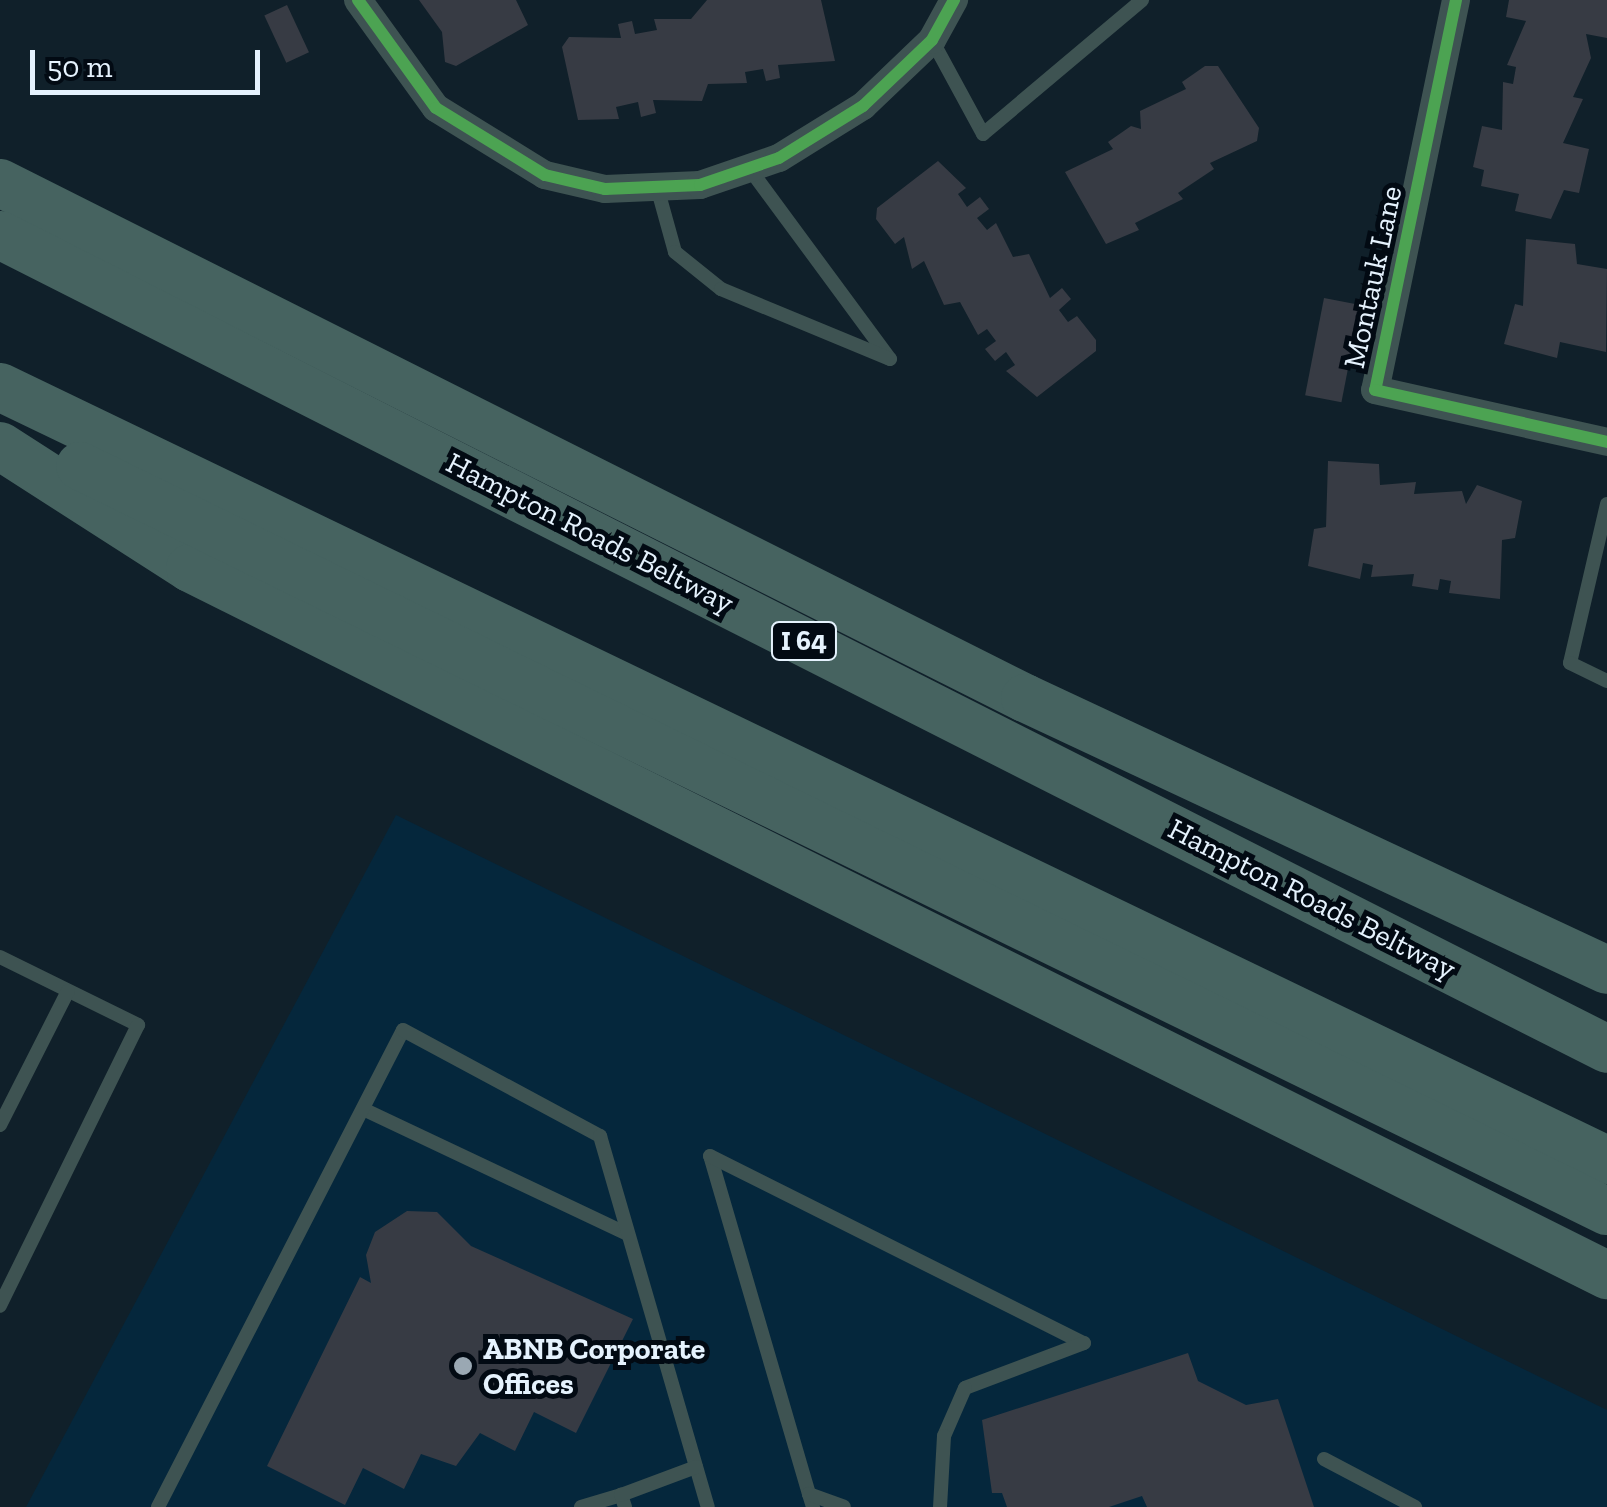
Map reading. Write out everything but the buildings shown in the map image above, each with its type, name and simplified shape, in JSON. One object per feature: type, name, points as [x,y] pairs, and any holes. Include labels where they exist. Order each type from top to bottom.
[{"type":"highway","points":[[0,183],[1025,698],[1607,970]]},
{"type":"highway","name":"Hampton Roads Beltway","points":[[0,235],[1607,1049]]},
{"type":"highway","points":[[0,387],[1607,1160]]},
{"type":"highway","points":[[0,428],[1607,1211]]},
{"type":"highway","points":[[0,446],[190,568],[1607,1275]]},
{"type":"street","points":[[358,0],[436,108],[491,146],[545,175],[606,190],[656,187],[749,168],[863,106],[932,40],[954,0]]},
{"type":"street","name":"Montauk Lane","points":[[1456,0],[1376,390],[1607,442]]},
{"type":"lane","points":[[932,40],[983,134],[1142,0]]},
{"type":"lane","points":[[656,187],[676,252],[721,289],[890,359],[749,168]]},
{"type":"lane","points":[[1607,504],[1570,664],[1607,681]]},
{"type":"lane","points":[[0,958],[138,1025],[0,1306]]},
{"type":"lane","points":[[0,1125],[68,991]]},
{"type":"lane","points":[[158,1507],[404,1030],[600,1136],[708,1507]]},
{"type":"lane","points":[[363,1109],[628,1234]]},
{"type":"lane","points":[[844,1507],[811,1501],[710,1156],[1084,1342],[965,1388],[944,1436],[940,1507]]},
{"type":"lane","points":[[1324,1459],[1415,1507]]},
{"type":"lane","points":[[582,1507],[623,1501],[696,1467]]},
{"type":"shaded area","points":[[396,815],[1607,1410],[1607,1507],[26,1507]]},
{"type":"cycle path","points":[[358,0],[436,108],[545,175],[605,189],[700,185],[779,158],[863,106],[932,40],[954,0]]},
{"type":"cycle path","points":[[1456,0],[1375,390],[1607,442]]},
{"type":"place","name":"ABNB Corporate Offices","points":[[463,1366]]}]
